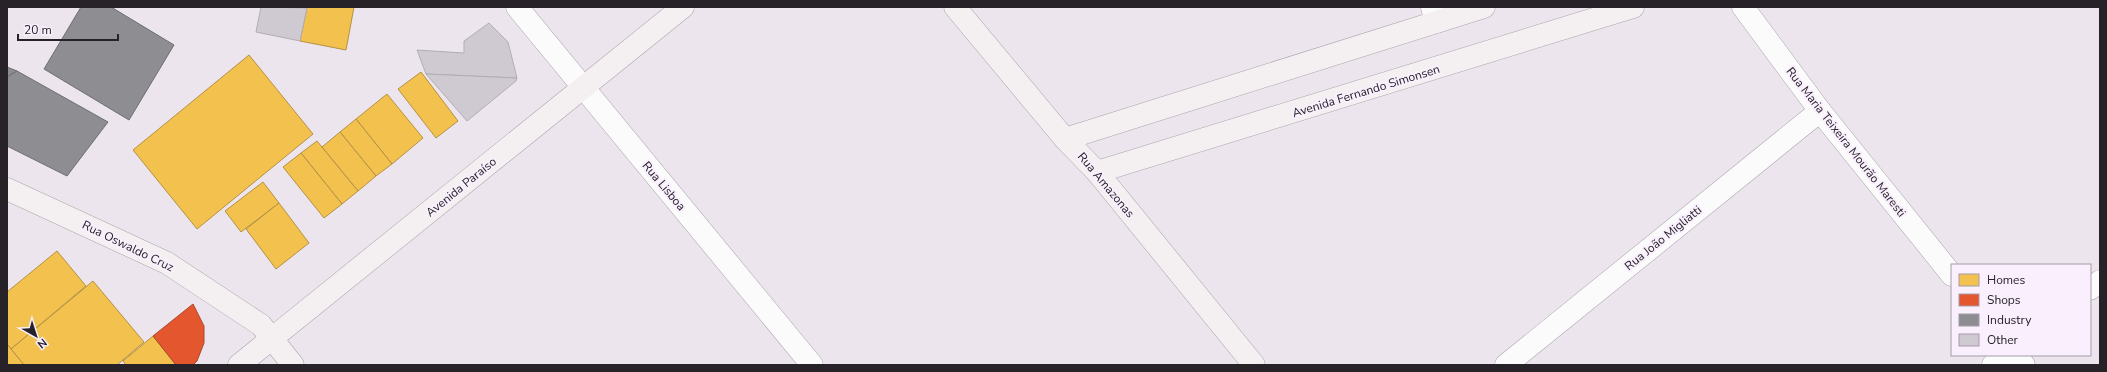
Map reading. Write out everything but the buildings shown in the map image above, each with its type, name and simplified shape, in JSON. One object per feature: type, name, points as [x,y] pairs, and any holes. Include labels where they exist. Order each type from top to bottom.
[{"type":"main road","name":"Avenida Paraíso","points":[[239,365],[584,89],[683,7]]},
{"type":"main road","name":"Rua Amazonas","points":[[956,7],[1065,139],[1097,172],[1254,365]]},
{"type":"main road","points":[[1065,139],[1434,15],[1484,7]]},
{"type":"main road","name":"Avenida Fernando Simonsen","points":[[1097,172],[1634,7]]},
{"type":"main road","name":"Rua Oswaldo Cruz","points":[[7,189],[167,263],[248,315],[272,338],[293,365]]},
{"type":"street","name":"Rua Lisboa","points":[[516,7],[812,365]]},
{"type":"street","name":"Rua Maria Teixeira Mourão Maresti","points":[[1743,7],[1820,111],[1951,274]]},
{"type":"street","name":"Rua João Migliatti","points":[[1506,365],[1820,111]]},
{"type":"street","points":[[2091,288],[2100,281]]},
{"type":"street","points":[[1993,365],[2005,356]]},
{"type":"street","points":[[2017,356],[2024,365]]}]
